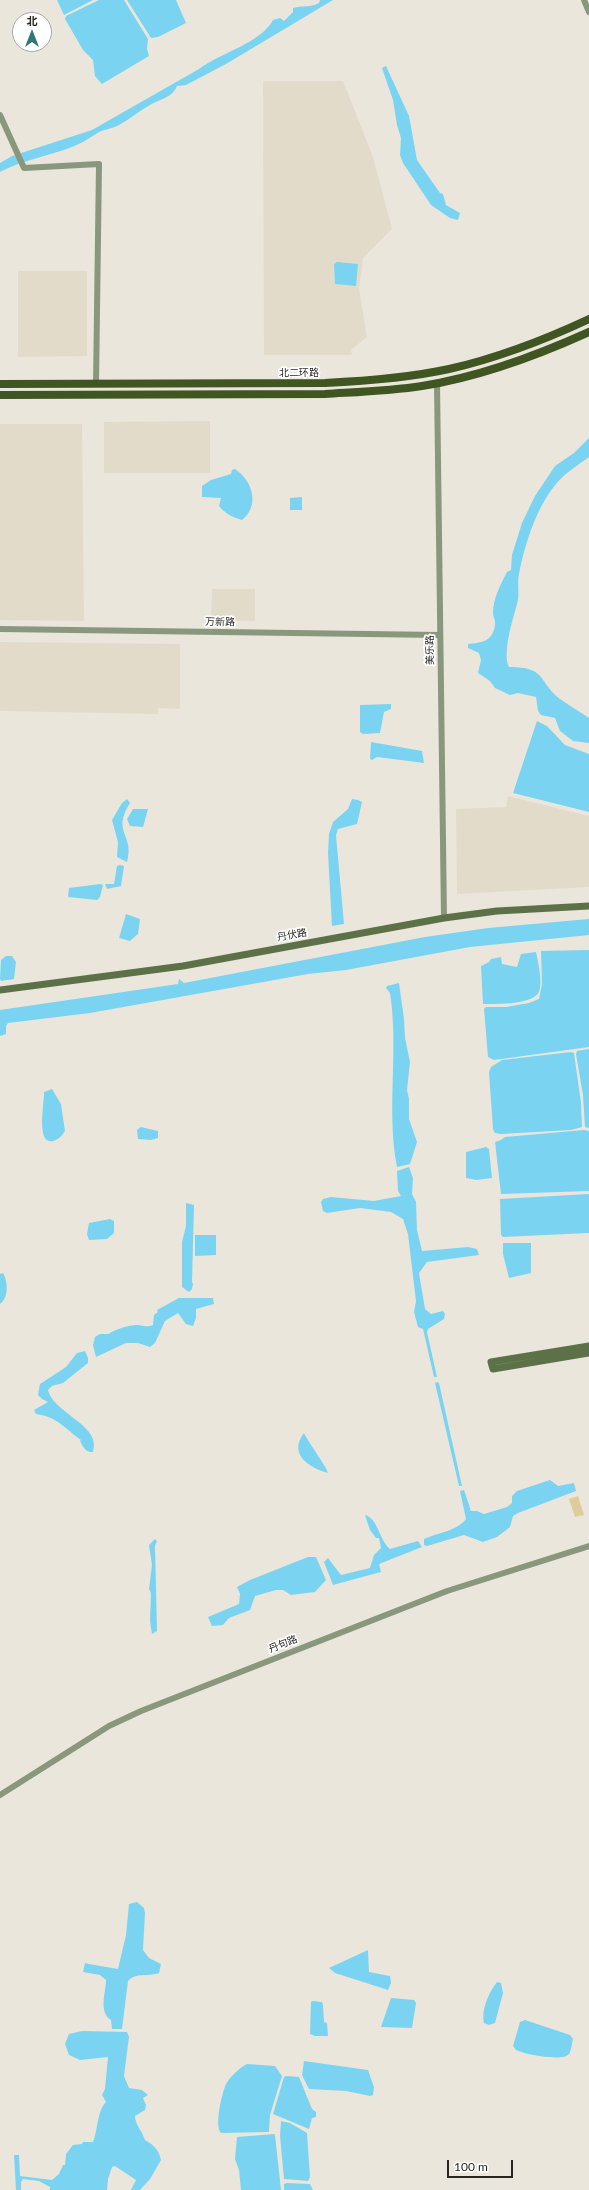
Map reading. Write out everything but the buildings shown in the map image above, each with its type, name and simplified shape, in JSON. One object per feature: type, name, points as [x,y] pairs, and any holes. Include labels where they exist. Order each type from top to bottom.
[{"type":"main road","name":"北二环路","points":[[0,384],[258,383],[368,380],[435,371],[536,342],[589,320]]},
{"type":"main road","points":[[0,395],[369,392],[437,383],[520,360],[589,332]]},
{"type":"main road","points":[[435,371],[437,383]]},
{"type":"main road","points":[[258,383],[258,394]]},
{"type":"main road","points":[[96,384],[96,394]]},
{"type":"main road","name":"丹伏路","points":[[0,990],[183,966],[444,918],[497,912],[589,906]]},
{"type":"main road","points":[[589,1346],[491,1362],[493,1369],[589,1353]]},
{"type":"street","points":[[584,0],[589,12]]},
{"type":"street","points":[[0,115],[24,168],[99,164],[96,384]]},
{"type":"street","name":"美乐路","points":[[437,383],[444,918]]},
{"type":"street","name":"万新路","points":[[0,629],[440,635]]},
{"type":"street","name":"丹句路","points":[[0,1795],[109,1726],[141,1710],[447,1591],[589,1546]]},
{"type":"shaded area","points":[[263,81],[343,81],[373,157],[392,229],[363,258],[359,288],[367,337],[351,350],[352,355],[264,355]]},
{"type":"shaded area","points":[[18,271],[87,271],[87,356],[18,357]]},
{"type":"shaded area","points":[[210,421],[210,473],[104,473],[104,422]]},
{"type":"shaded area","points":[[0,424],[82,424],[84,621],[0,620]]},
{"type":"shaded area","points":[[212,589],[255,589],[255,621],[211,620]]},
{"type":"shaded area","points":[[0,642],[180,644],[180,709],[158,708],[158,714],[0,711]]},
{"type":"shaded area","points":[[508,796],[589,816],[589,887],[457,894],[456,809],[506,807]]},
{"type":"shaded area","points":[[578,1496],[584,1515],[575,1517],[569,1499]]},
{"type":"water","points":[[57,0],[93,0],[64,15]]},
{"type":"water","points":[[99,0],[124,0],[148,39],[147,49],[149,56],[102,84],[95,76],[93,60],[83,50],[65,19],[66,16]]},
{"type":"water","points":[[127,0],[176,0],[186,23],[158,37],[151,38]]},
{"type":"water","points":[[320,0],[333,0],[226,64],[186,85],[177,86],[169,96],[146,107],[119,125],[99,132],[72,147],[18,164],[0,172],[0,163],[12,156],[92,130],[208,63],[250,41],[267,28],[273,20],[280,18],[284,21],[293,12],[293,8],[316,5]]},
{"type":"water","points":[[386,66],[409,116],[417,160],[440,193],[443,194],[446,205],[460,213],[458,220],[450,218],[431,205],[403,163],[400,155],[401,138],[397,125],[393,100],[382,68]]},
{"type":"water","points":[[337,262],[358,264],[356,286],[335,284],[334,264]]},
{"type":"water","points":[[589,438],[589,457],[567,473],[556,484],[543,504],[532,527],[524,551],[519,574],[518,600],[507,645],[507,661],[509,667],[522,668],[537,673],[555,694],[589,718],[589,743],[573,741],[560,731],[555,718],[541,715],[538,711],[536,697],[518,693],[510,695],[495,688],[490,681],[478,673],[481,660],[479,653],[468,648],[468,644],[482,642],[492,635],[495,624],[493,607],[496,597],[507,572],[511,570],[512,555],[522,523],[535,496],[555,466],[574,453]]},
{"type":"water","points":[[235,469],[246,480],[252,494],[251,508],[242,520],[229,515],[221,509],[219,506],[221,498],[202,497],[202,486],[211,480],[231,474],[232,470]]},
{"type":"water","points":[[302,497],[302,510],[290,510],[290,498]]},
{"type":"water","points":[[391,704],[391,709],[384,712],[380,733],[363,734],[360,732],[360,705]]},
{"type":"water","points":[[537,721],[547,726],[565,745],[589,754],[589,812],[513,793]]},
{"type":"water","points":[[371,742],[422,751],[424,763],[377,757],[372,760],[370,759]]},
{"type":"water","points":[[127,799],[130,803],[125,813],[123,827],[129,853],[127,862],[117,857],[118,842],[112,820],[122,803]]},
{"type":"water","points":[[352,799],[362,802],[357,824],[338,829],[336,835],[344,924],[332,926],[328,853],[329,834],[333,822],[348,809]]},
{"type":"water","points":[[133,809],[148,809],[143,827],[130,826],[127,819]]},
{"type":"water","points":[[117,866],[124,866],[121,886],[107,889],[105,884],[114,884]]},
{"type":"water","points":[[100,884],[103,885],[100,897],[97,900],[68,897],[69,888]]},
{"type":"water","points":[[126,914],[140,919],[138,934],[130,941],[119,938]]},
{"type":"water","points":[[589,919],[589,935],[470,947],[346,970],[308,974],[90,1013],[8,1023],[6,1026],[6,1034],[0,1036],[0,1010],[178,984],[179,979],[184,983],[425,937],[488,928]]},
{"type":"water","points":[[589,950],[589,1047],[494,1060],[488,1057],[484,1009],[486,1007],[506,1007],[529,1003],[539,999],[542,984],[541,951]]},
{"type":"water","points":[[536,952],[540,972],[540,988],[539,992],[535,996],[522,1002],[483,1004],[481,966],[489,962],[491,959],[501,957],[502,964],[517,967],[521,954]]},
{"type":"water","points":[[6,956],[12,956],[16,962],[14,979],[1,981],[1,960]]},
{"type":"water","points":[[399,983],[405,1038],[410,1062],[407,1090],[409,1099],[409,1119],[417,1142],[410,1164],[397,1167],[394,1145],[392,1102],[392,1015],[390,993],[386,988],[387,986]]},
{"type":"water","points":[[589,1049],[589,1128],[585,1127],[583,1095],[576,1054],[577,1051]]},
{"type":"water","points":[[571,1052],[574,1053],[581,1103],[582,1127],[571,1130],[501,1134],[495,1133],[493,1129],[489,1072],[491,1067],[502,1060]]},
{"type":"water","points":[[52,1089],[61,1104],[65,1131],[56,1140],[49,1141],[45,1138],[43,1131],[42,1113],[44,1092]]},
{"type":"water","points":[[141,1127],[158,1131],[158,1138],[151,1140],[138,1139],[137,1130]]},
{"type":"water","points":[[584,1130],[589,1131],[589,1191],[501,1194],[495,1142],[505,1137]]},
{"type":"water","points":[[486,1147],[489,1149],[492,1178],[476,1180],[466,1178],[466,1152]]},
{"type":"water","points":[[409,1167],[413,1178],[412,1194],[416,1202],[417,1230],[422,1251],[468,1247],[477,1249],[479,1255],[427,1262],[419,1273],[425,1309],[431,1314],[443,1311],[445,1314],[444,1319],[428,1329],[427,1332],[437,1377],[434,1377],[423,1329],[418,1327],[414,1312],[416,1301],[408,1234],[403,1219],[391,1212],[360,1208],[327,1213],[323,1211],[321,1202],[323,1199],[331,1197],[374,1201],[401,1196],[398,1191],[397,1171]]},
{"type":"water","points":[[589,1194],[589,1233],[503,1237],[501,1235],[500,1199]]},
{"type":"water","points":[[186,1203],[194,1205],[193,1284],[192,1289],[189,1292],[182,1287],[182,1242],[186,1226]]},
{"type":"water","points":[[110,1219],[114,1221],[114,1233],[107,1239],[89,1240],[87,1234],[89,1223]]},
{"type":"water","points":[[195,1235],[216,1235],[216,1255],[195,1256]]},
{"type":"water","points":[[503,1243],[531,1243],[531,1273],[509,1278],[503,1254]]},
{"type":"water","points":[[3,1273],[6,1280],[7,1289],[5,1298],[0,1304],[0,1274]]},
{"type":"water","points":[[179,1298],[213,1298],[214,1304],[196,1309],[196,1318],[193,1326],[186,1324],[178,1313],[165,1321],[155,1343],[150,1347],[138,1343],[126,1343],[96,1357],[93,1345],[95,1337],[100,1334],[109,1334],[117,1329],[130,1326],[153,1325],[154,1315],[158,1312],[157,1310]]},
{"type":"water","points":[[85,1351],[88,1358],[88,1363],[63,1383],[52,1386],[48,1390],[52,1398],[59,1406],[91,1434],[94,1443],[93,1452],[86,1450],[80,1441],[81,1440],[55,1420],[44,1415],[36,1414],[34,1410],[48,1402],[38,1395],[40,1384],[66,1367],[77,1353]]},
{"type":"water","points":[[438,1382],[462,1486],[459,1486],[435,1383]]},
{"type":"water","points":[[304,1433],[328,1473],[314,1467],[302,1459],[298,1447]]},
{"type":"water","points":[[550,1480],[558,1486],[574,1483],[576,1491],[518,1513],[513,1516],[510,1527],[497,1537],[483,1542],[464,1535],[427,1546],[424,1545],[424,1539],[452,1529],[466,1519],[460,1491],[464,1490],[471,1511],[477,1511],[484,1514],[507,1507],[512,1503],[512,1496],[517,1491]]},
{"type":"water","points":[[365,1515],[373,1520],[383,1540],[390,1549],[418,1541],[422,1547],[379,1564],[381,1572],[333,1585],[324,1562],[328,1558],[341,1575],[370,1568],[374,1555],[381,1548],[379,1538],[376,1538],[370,1530]]},
{"type":"water","points":[[155,1539],[157,1541],[155,1546],[157,1631],[152,1634],[150,1621],[151,1593],[149,1589],[152,1565],[149,1545]]},
{"type":"water","points":[[308,1557],[316,1557],[326,1580],[315,1592],[291,1595],[283,1590],[276,1590],[255,1596],[250,1610],[229,1618],[223,1625],[212,1626],[208,1617],[239,1604],[240,1594],[237,1587],[250,1580]]},
{"type":"water","points":[[137,1902],[144,1908],[145,1913],[143,1950],[149,1958],[161,1964],[159,1973],[138,1976],[131,1978],[128,1981],[122,2029],[112,2029],[111,2020],[107,2016],[104,2007],[106,1980],[100,1975],[83,1972],[85,1963],[118,1969],[126,1935],[129,1904]]},
{"type":"water","points":[[368,1950],[369,1972],[390,1976],[391,1983],[388,1990],[335,1973],[329,1968]]},
{"type":"water","points":[[497,1982],[501,1983],[503,1993],[495,2023],[489,2025],[484,2023],[483,2018],[485,2007],[491,1991]]},
{"type":"water","points":[[391,1998],[414,2000],[416,2003],[412,2028],[381,2027]]},
{"type":"water","points":[[311,2002],[322,2002],[324,2022],[327,2023],[328,2036],[315,2036],[310,2034]]},
{"type":"water","points":[[525,2020],[570,2035],[573,2039],[569,2054],[559,2057],[551,2057],[534,2055],[516,2050],[513,2046],[520,2022]]},
{"type":"water","points":[[82,2031],[127,2032],[129,2037],[124,2076],[129,2088],[142,2090],[148,2095],[143,2098],[146,2105],[145,2110],[135,2116],[135,2119],[145,2140],[156,2148],[161,2160],[150,2179],[140,2190],[131,2190],[136,2180],[115,2166],[112,2167],[108,2179],[107,2190],[50,2190],[50,2187],[39,2181],[23,2179],[21,2182],[21,2190],[16,2190],[14,2155],[19,2155],[20,2176],[52,2180],[59,2174],[63,2165],[65,2165],[66,2154],[73,2145],[82,2144],[83,2142],[93,2142],[99,2115],[106,2102],[102,2095],[105,2089],[108,2057],[80,2060],[69,2055],[65,2044],[69,2034]]},
{"type":"water","points":[[304,2061],[368,2070],[374,2087],[373,2095],[370,2096],[346,2091],[309,2089],[302,2075]]},
{"type":"water","points":[[247,2064],[275,2066],[282,2076],[270,2115],[269,2132],[221,2133],[218,2124],[218,2117],[226,2084],[235,2073]]},
{"type":"water","points":[[284,2077],[299,2077],[312,2109],[316,2112],[316,2117],[312,2118],[309,2129],[273,2114]]},
{"type":"water","points":[[281,2121],[290,2123],[307,2133],[310,2177],[308,2181],[284,2179],[280,2136]]},
{"type":"water","points":[[274,2134],[281,2190],[241,2190],[239,2170],[235,2159],[237,2137]]},
{"type":"water","points":[[284,2184],[310,2184],[313,2190],[284,2190]]}]
